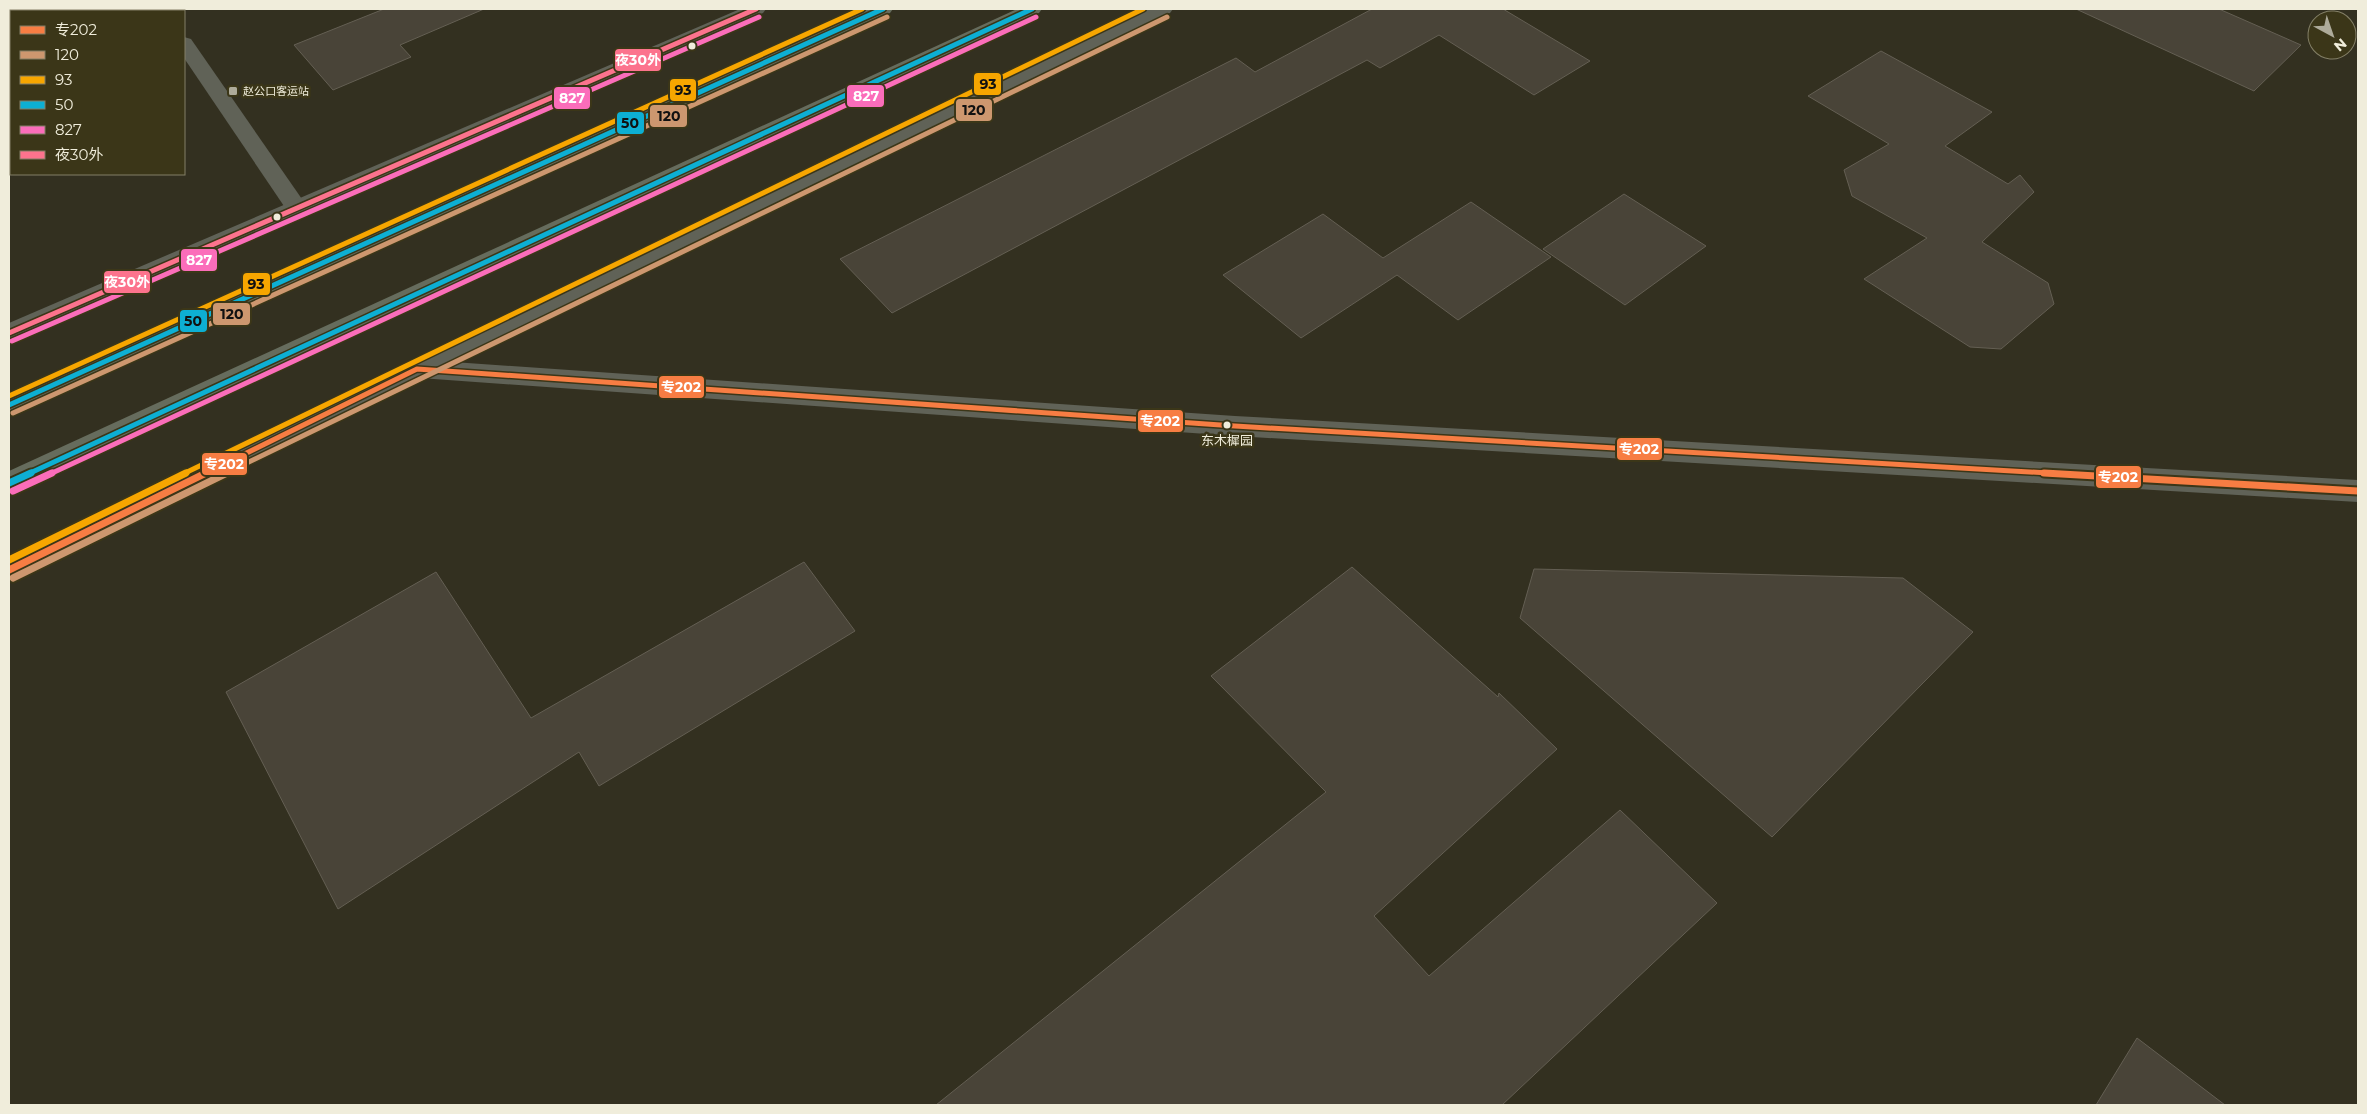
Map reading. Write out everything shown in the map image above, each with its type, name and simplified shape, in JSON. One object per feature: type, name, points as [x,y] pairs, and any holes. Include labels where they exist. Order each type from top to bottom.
[{"type":"highway","points":[[9,405],[883,9]]},
{"type":"highway","points":[[9,482],[1032,9]]},
{"type":"street","points":[[9,334],[296,207],[756,9]]},
{"type":"street","points":[[9,570],[417,369],[1163,9]]},
{"type":"street","points":[[185,44],[296,207]]},
{"type":"street","points":[[417,369],[1235,426],[2358,491]]},
{"type":"building","points":[[384,9],[484,9],[400,45],[411,57],[333,90],[294,45]]},
{"type":"building","points":[[1372,9],[1503,9],[1590,61],[1534,95],[1439,35],[1380,68],[1367,60],[892,313],[840,259],[1236,58],[1255,72]]},
{"type":"building","points":[[2076,9],[2219,9],[2301,45],[2254,91]]},
{"type":"building","points":[[1881,51],[1992,112],[1945,146],[2008,184],[2020,175],[2034,192],[1982,242],[2048,283],[2054,304],[2001,349],[1970,347],[1864,279],[1927,238],[1852,196],[1844,170],[1889,144],[1808,96]]},
{"type":"building","points":[[1624,194],[1706,246],[1625,305],[1543,249]]},
{"type":"building","points":[[1471,202],[1551,257],[1458,320],[1397,275],[1301,338],[1223,275],[1323,214],[1383,258]]},
{"type":"building","points":[[804,562],[855,631],[599,786],[579,752],[338,909],[226,692],[436,572],[531,718]]},
{"type":"building","points":[[1352,567],[1498,697],[1499,693],[1557,749],[1374,916],[1429,976],[1620,810],[1717,903],[1502,1105],[936,1105],[1326,792],[1211,676]]},
{"type":"building","points":[[1534,569],[1903,578],[1973,632],[1772,837],[1520,618]]},
{"type":"building","points":[[2137,1038],[2225,1105],[2096,1105]]},
{"type":"transit line","name":"夜30外","points":[[9,333],[756,9]]},
{"type":"transit line","name":"93","points":[[9,396],[862,9]]},
{"type":"transit line","name":"50","points":[[9,405],[883,9]]},
{"type":"transit line","name":"50","points":[[9,483],[1032,9]]},
{"type":"transit line","name":"93","points":[[9,560],[413,361],[1143,9]]},
{"type":"transit line","name":"827","points":[[12,341],[759,17]]},
{"type":"transit line","name":"120","points":[[13,413],[887,17]]},
{"type":"transit line","name":"827","points":[[13,491],[1036,17]]},
{"type":"transit line","name":"120","points":[[13,578],[421,377],[1167,17]]},
{"type":"transit line","name":"专202","points":[[9,570],[417,369],[1235,426],[2358,491]]},
{"type":"place","name":"赵公口客运站","points":[[233,91]]},
{"type":"place","name":"东木樨园","points":[[1227,425]]}]
